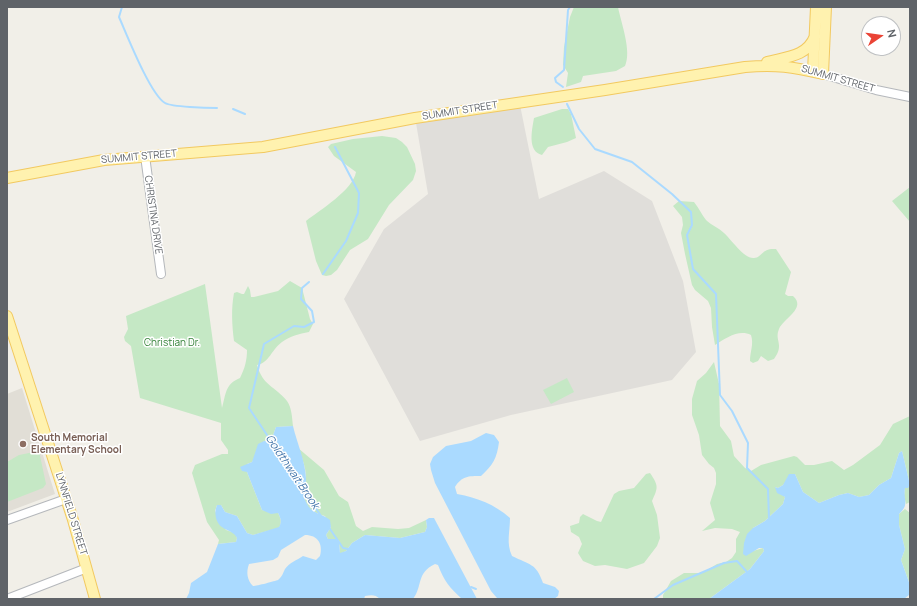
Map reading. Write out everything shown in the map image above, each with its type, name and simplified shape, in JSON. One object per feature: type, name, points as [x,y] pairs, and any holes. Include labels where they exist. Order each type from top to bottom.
[{"type":"main road","points":[[816,7],[815,36],[818,73]]},
{"type":"main road","points":[[818,73],[826,7]]},
{"type":"main road","points":[[745,67],[803,52],[813,43],[815,36]]},
{"type":"main road","name":"SUMMIT STREET","points":[[7,178],[94,161],[263,147],[416,118],[605,90],[745,67],[777,65],[800,68],[818,73]]},
{"type":"main road","name":"LYNNFIELD STREET","points":[[8,323],[66,499],[95,599]]},
{"type":"street","name":"SUMMIT STREET","points":[[818,73],[876,90],[910,97]]},
{"type":"street","name":"CHRISTINA DRIVE","points":[[145,156],[161,274]]},
{"type":"street","points":[[7,520],[66,499]]},
{"type":"street","points":[[7,599],[87,568]]},
{"type":"shaded area","points":[[520,105],[539,199],[604,171],[652,201],[683,281],[696,352],[672,380],[511,415],[420,441],[344,299],[384,229],[428,194],[416,123]]},
{"type":"shaded area","name":"South Memorial Elementary School","points":[[22,388],[55,494],[7,512],[7,394]]},
{"type":"green space","points":[[574,7],[618,7],[627,45],[627,60],[625,66],[616,71],[583,76],[581,82],[566,87],[568,73],[563,65],[564,47],[570,17]]},
{"type":"green space","points":[[562,109],[568,109],[571,114],[576,138],[548,147],[542,155],[537,153],[532,145],[532,128],[534,118]]},
{"type":"green space","points":[[382,136],[396,138],[407,147],[415,164],[416,171],[413,180],[389,205],[368,239],[350,250],[337,270],[331,275],[322,275],[316,261],[306,221],[343,193],[354,179],[356,172],[334,156],[328,147],[331,144],[353,139]]},
{"type":"green space","points":[[910,187],[910,222],[892,201]]},
{"type":"green space","points":[[679,201],[694,202],[706,220],[722,231],[742,252],[750,257],[754,258],[765,251],[776,249],[791,272],[785,294],[788,296],[793,296],[797,300],[797,305],[793,313],[779,329],[779,350],[774,359],[768,361],[761,356],[758,361],[753,363],[750,361],[752,339],[751,335],[746,333],[733,335],[715,345],[711,308],[708,301],[695,290],[692,285],[681,233],[683,225],[682,217],[673,206]]},
{"type":"green space","name":"Christian Dr.","points":[[290,281],[302,288],[310,319],[313,324],[309,332],[285,340],[265,362],[257,365],[266,382],[283,396],[289,404],[292,413],[293,426],[276,427],[271,441],[264,441],[252,462],[247,464],[247,472],[262,510],[278,513],[281,524],[279,528],[253,535],[247,533],[237,516],[225,512],[221,505],[217,505],[215,511],[226,530],[235,533],[237,538],[236,542],[218,544],[219,540],[207,522],[192,473],[195,465],[222,454],[228,454],[228,450],[221,440],[221,423],[140,398],[131,346],[125,341],[124,337],[128,329],[126,316],[205,284],[222,408],[227,390],[231,383],[240,378],[247,357],[247,350],[234,341],[232,305],[234,293],[237,292],[244,294],[248,286],[251,297],[254,297],[278,291]]},
{"type":"green space","points":[[714,362],[719,384],[720,426],[731,441],[734,456],[745,468],[751,471],[761,465],[794,456],[805,465],[814,465],[832,461],[844,470],[880,445],[893,424],[910,416],[910,485],[902,451],[899,453],[891,478],[879,485],[869,495],[859,497],[848,493],[819,503],[803,492],[795,474],[783,485],[778,488],[775,487],[785,497],[783,504],[765,521],[753,528],[753,551],[763,548],[764,551],[750,569],[709,599],[663,599],[663,595],[671,581],[684,573],[702,573],[717,564],[726,562],[732,558],[736,552],[736,539],[740,532],[732,529],[715,528],[702,531],[715,520],[710,503],[716,484],[716,473],[714,468],[702,455],[699,435],[692,415],[692,399],[697,381],[706,373]]},
{"type":"green space","points":[[567,378],[574,392],[551,404],[543,390]]},
{"type":"green space","points":[[298,448],[324,470],[339,496],[348,502],[356,526],[363,531],[372,527],[398,529],[409,528],[426,520],[427,527],[425,532],[400,538],[365,535],[352,543],[346,551],[340,554],[339,541],[336,539],[328,539],[326,535],[331,527],[325,516],[311,510],[304,498],[306,479],[305,470]]},
{"type":"green space","points":[[39,451],[46,484],[43,488],[7,502],[7,462],[19,455]]},
{"type":"green space","points":[[650,473],[657,487],[652,501],[657,515],[660,538],[657,546],[644,563],[627,569],[605,565],[595,566],[583,561],[578,553],[582,544],[579,537],[571,532],[570,526],[579,523],[580,517],[583,514],[601,522],[614,494],[619,491],[634,488],[646,474]]},
{"type":"green space","points":[[910,485],[910,502],[906,504],[904,496],[905,488]]},
{"type":"green space","points":[[905,509],[910,513],[910,585],[901,560],[905,549],[899,525],[899,514]]},
{"type":"water","points":[[293,426],[303,458],[306,481],[304,493],[305,499],[311,509],[330,520],[331,527],[326,535],[328,539],[336,539],[339,541],[340,553],[346,551],[352,543],[365,535],[400,538],[425,532],[427,527],[426,520],[429,518],[434,518],[477,599],[462,599],[448,584],[438,565],[435,564],[425,571],[413,599],[380,599],[371,595],[365,596],[364,599],[186,599],[191,583],[207,572],[218,544],[236,542],[237,538],[235,535],[220,526],[215,513],[217,505],[221,505],[225,512],[237,516],[247,533],[253,535],[279,527],[281,524],[278,513],[271,514],[262,510],[247,472],[242,471],[240,467],[252,462],[258,444],[264,441],[271,441],[276,427]],"holes":[[[305,535],[310,535],[316,538],[321,548],[320,556],[316,560],[303,556],[291,563],[278,580],[255,586],[251,584],[248,576],[249,564],[273,560],[278,557],[281,550]]]},
{"type":"water","points":[[486,433],[494,435],[499,442],[494,461],[481,476],[469,477],[460,481],[455,487],[457,494],[472,497],[485,502],[510,518],[509,542],[512,556],[532,565],[538,572],[543,583],[555,587],[559,591],[558,596],[554,599],[497,598],[491,591],[435,483],[430,464],[433,457],[446,446],[471,441]]},
{"type":"water","points":[[902,451],[910,485],[908,488],[905,488],[905,505],[899,514],[899,525],[905,549],[901,560],[910,585],[909,595],[904,599],[709,599],[750,569],[764,551],[763,548],[759,548],[746,556],[743,554],[744,543],[747,534],[753,528],[765,521],[783,504],[785,497],[777,493],[775,487],[778,488],[783,485],[789,474],[795,474],[803,492],[819,503],[848,493],[859,497],[869,495],[879,485],[891,478],[899,453]]},
{"type":"waterway","name":"Goldthwait Brook","points":[[122,7],[119,17],[139,63],[159,97],[165,103],[169,104],[190,107],[217,108]]},
{"type":"waterway","points":[[563,87],[556,82],[555,78],[564,70],[568,10],[570,7]]},
{"type":"waterway","points":[[567,104],[579,129],[595,149],[632,162],[672,194],[691,212],[692,225],[687,235],[693,269],[716,294],[720,395],[732,411],[748,443],[747,468],[768,489],[769,519]]},
{"type":"waterway","name":"Goldthwait Brook","points":[[233,109],[245,114]]},
{"type":"waterway","name":"Goldthwait Brook","points":[[323,274],[346,241],[358,213],[359,193],[335,147]]},
{"type":"waterway","name":"Goldthwait Brook","points":[[271,441],[249,408],[264,344],[294,326],[304,327],[314,322],[312,311],[301,299],[302,288],[309,282]]},
{"type":"waterway","name":"Goldthwait Brook","points":[[304,490],[321,516]]},
{"type":"waterway","name":"Goldthwait Brook","points":[[328,526],[343,548],[348,549]]},
{"type":"waterway","name":"Goldthwait Brook","points":[[654,599],[673,585],[724,563],[737,561],[748,573]]},
{"type":"waterway","name":"Goldthwait Brook","points":[[471,587],[476,589]]},
{"type":"place","name":"South Memorial Elementary School","points":[[23,444]]}]
